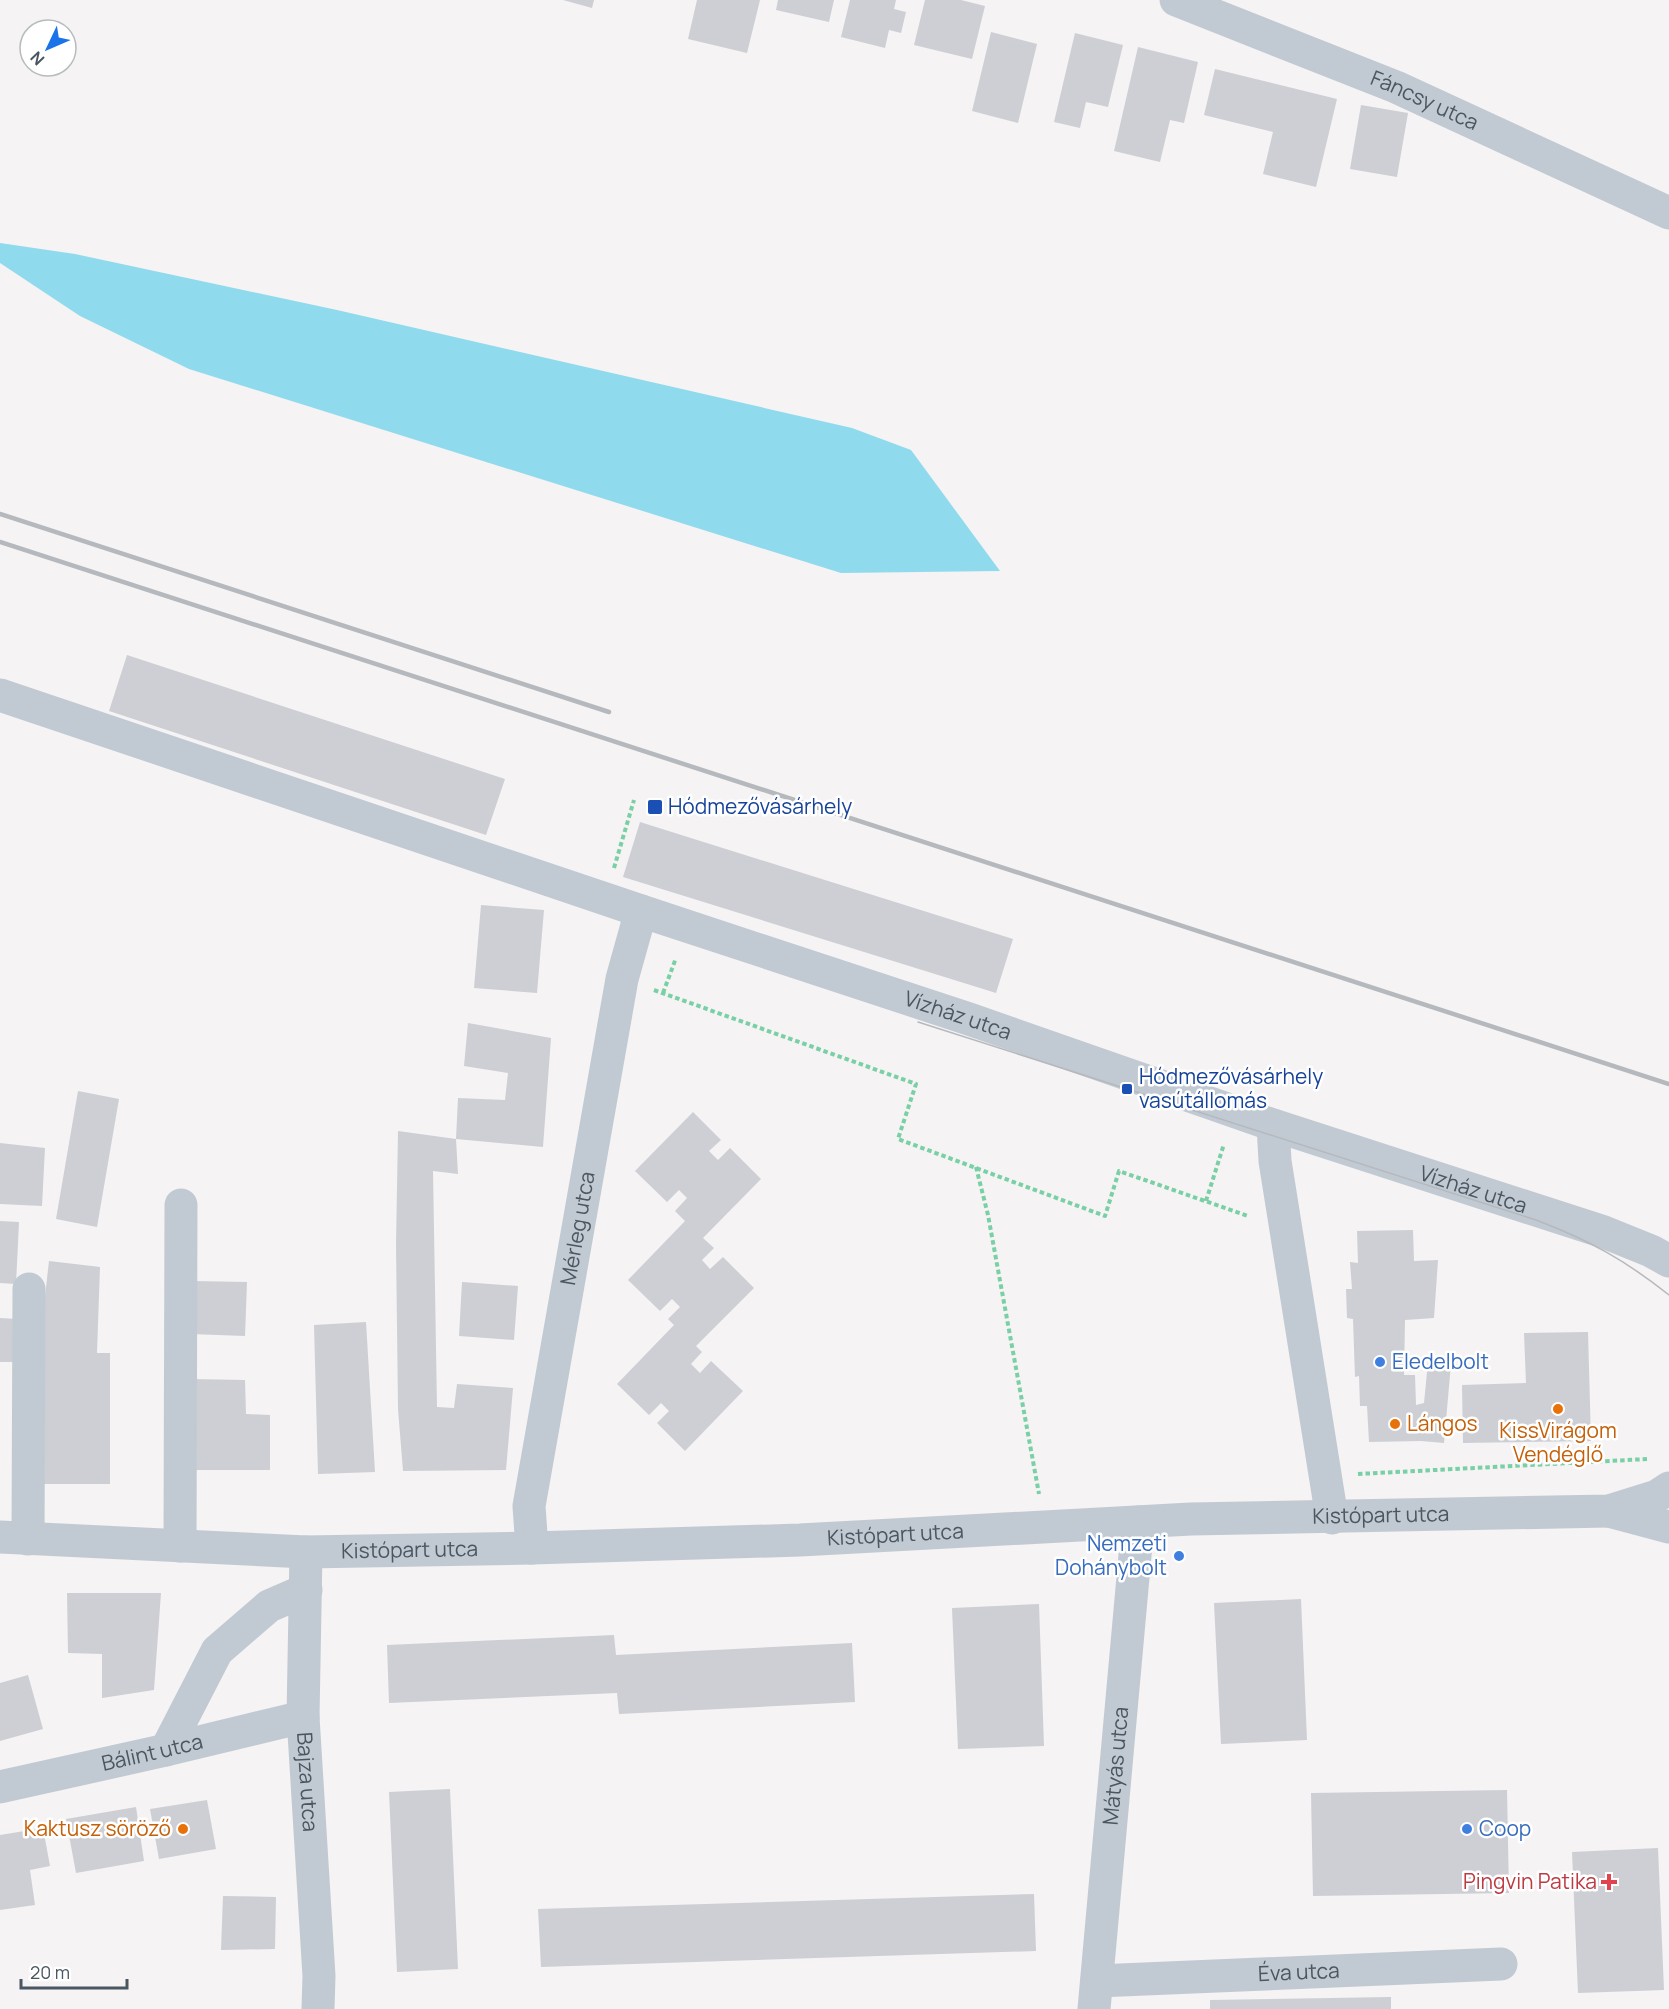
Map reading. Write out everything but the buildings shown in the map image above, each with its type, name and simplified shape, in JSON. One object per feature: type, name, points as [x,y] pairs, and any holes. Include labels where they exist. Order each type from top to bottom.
[{"type":"street","name":"Fáncsy utca","points":[[1178,0],[1396,87],[1669,213]]},
{"type":"street","name":"Vízház utca","points":[[0,695],[980,1023],[1274,1125],[1604,1232],[1669,1261]]},
{"type":"street","name":"Mérleg utca","points":[[532,1548],[529,1506],[622,979],[641,911]]},
{"type":"street","points":[[1274,1125],[1275,1161],[1332,1518]]},
{"type":"street","points":[[180,1546],[181,1206]]},
{"type":"street","points":[[14,1538],[29,1289]]},
{"type":"street","name":"Kistópart utca","points":[[14,1538],[306,1552],[800,1540],[1191,1519],[1332,1518],[1609,1510],[1657,1496],[1663,1473]]},
{"type":"street","name":"Kistópart utca","points":[[1609,1510],[1669,1527]]},
{"type":"street","name":"Mátyás utca","points":[[1095,1995],[1138,1522]]},
{"type":"street","name":"Bajza utca","points":[[306,1552],[303,1717],[319,1976],[318,2009]]},
{"type":"street","points":[[166,1750],[217,1651],[269,1606],[306,1590]]},
{"type":"street","name":"Bálint utca","points":[[0,1787],[303,1717]]},
{"type":"street","name":"Éva utca","points":[[1095,1995],[1501,1964]]},
{"type":"path","points":[[663,993],[675,958],[681,960]]},
{"type":"path","points":[[622,979],[916,1084],[898,1139],[1105,1216],[1119,1171],[1286,1230]]},
{"type":"path","points":[[976,1167],[988,1215],[1045,1527]]},
{"type":"path","points":[[1326,1476],[1663,1473]]},
{"type":"water","points":[[0,243],[75,254],[337,310],[852,428],[911,450],[1000,571],[841,573],[189,369],[80,316],[0,263]]},
{"type":"tram line","points":[[918,1022],[1536,1220],[1606,1252],[1669,1295]]},
{"type":"railway","points":[[0,514],[609,712]]},
{"type":"railway","points":[[0,542],[1669,1084]]},
{"type":"place","name":"Hódmezővásárhely","points":[[655,807]]},
{"type":"place","name":"Hódmezővásárhely vasútállomás","points":[[1127,1089]]},
{"type":"place","name":"Eledelbolt","points":[[1380,1362]]},
{"type":"place","name":"KissVirágom Vendéglő","points":[[1558,1409]]},
{"type":"place","name":"Lángos","points":[[1395,1424]]},
{"type":"place","name":"Nemzeti Dohánybolt","points":[[1179,1556]]},
{"type":"place","name":"Kaktusz söröző","points":[[183,1829]]},
{"type":"place","name":"Coop","points":[[1467,1829]]},
{"type":"place","name":"Pingvin Patika","points":[[1609,1882]]}]
